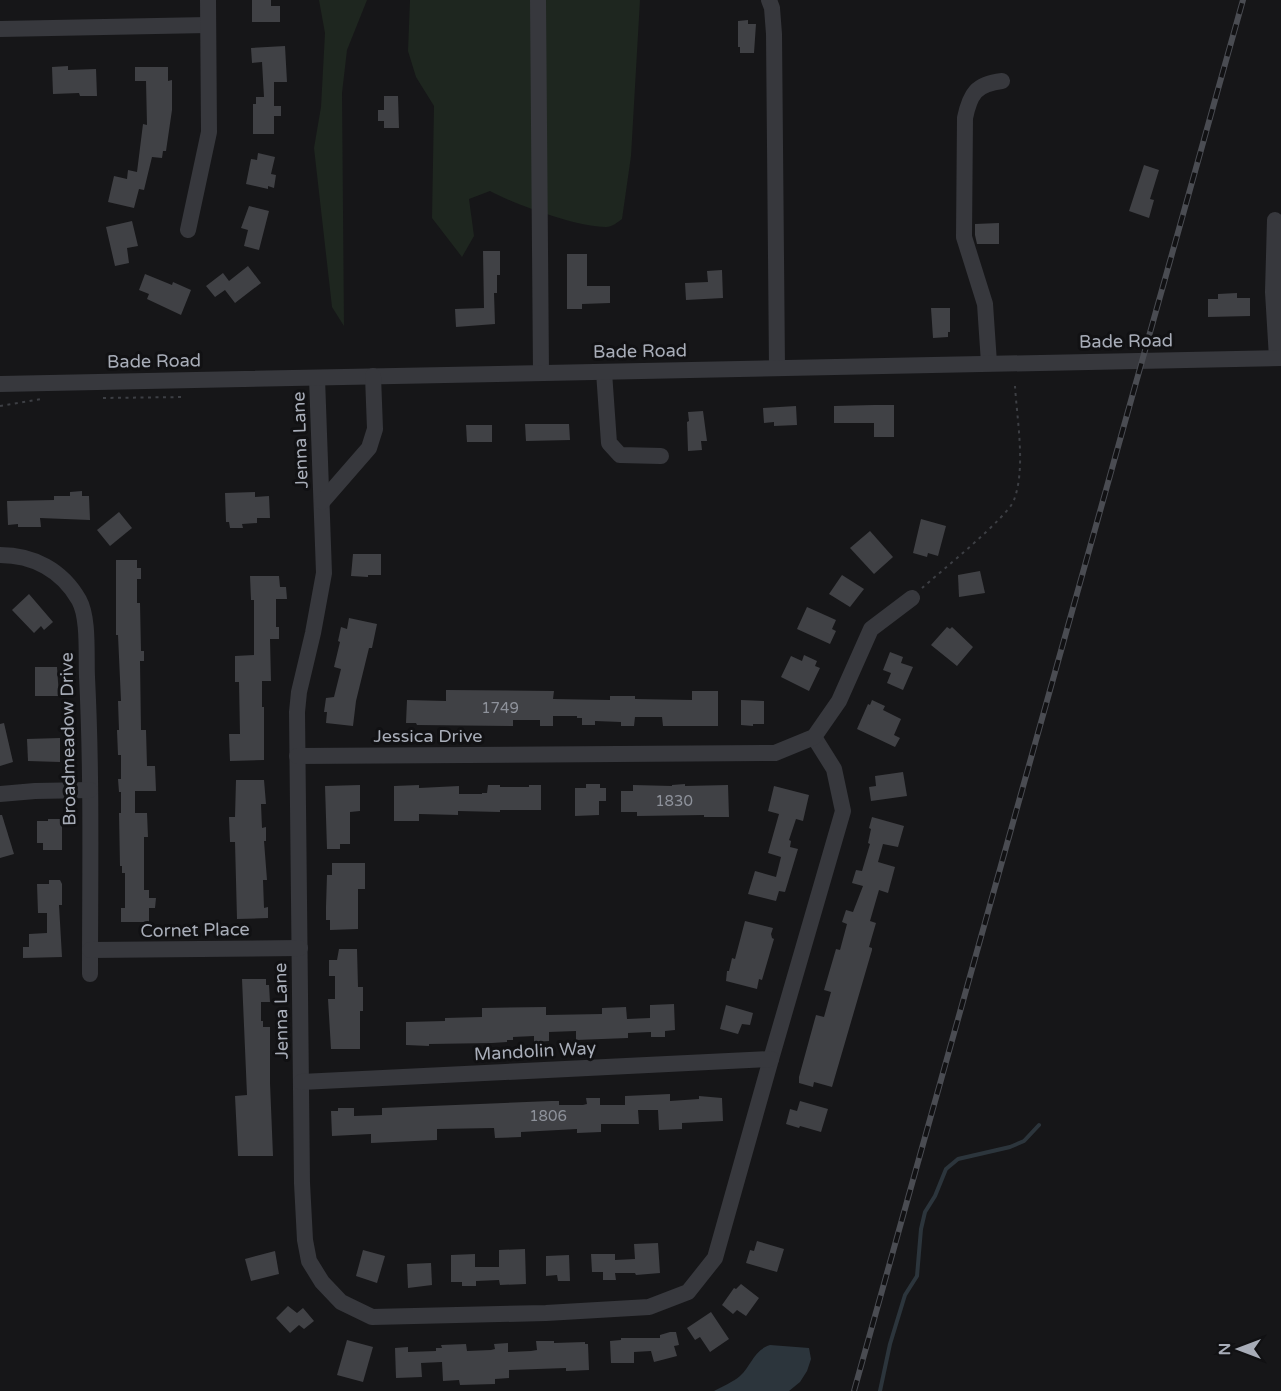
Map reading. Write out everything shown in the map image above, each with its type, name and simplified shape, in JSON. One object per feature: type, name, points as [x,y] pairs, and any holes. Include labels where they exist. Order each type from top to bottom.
[{"type":"street","points":[[188,230],[209,132],[207,0]]},
{"type":"street","points":[[538,0],[541,373]]},
{"type":"street","points":[[768,0],[772,8],[774,34],[777,368]]},
{"type":"street","points":[[0,29],[208,25]]},
{"type":"street","points":[[989,363],[985,304],[964,237],[965,118],[968,103],[974,93],[990,82],[1002,81]]},
{"type":"street","points":[[1275,220],[1273,292],[1279,358]]},
{"type":"street","name":"Bade Road","points":[[0,384],[1279,358]]},
{"type":"street","points":[[604,372],[609,443],[620,454],[662,456]]},
{"type":"street","name":"Jenna Lane","points":[[322,502],[369,448],[375,429],[373,376]]},
{"type":"street","name":"Jenna Lane","points":[[317,378],[324,573],[299,692],[297,712],[305,1240],[309,1262],[322,1282],[341,1302],[372,1317],[546,1313],[649,1307],[688,1292],[715,1258],[843,811],[834,769],[814,736]]},
{"type":"street","name":"Broadmeadow Drive","points":[[0,555],[13,555],[42,562],[64,580],[80,602],[86,634],[90,733],[90,974]]},
{"type":"street","points":[[814,736],[839,701],[871,629],[912,598]]},
{"type":"street","name":"Jessica Drive","points":[[297,756],[775,753],[814,736]]},
{"type":"street","points":[[0,794],[90,790]]},
{"type":"street","name":"Cornet Place","points":[[90,950],[300,948]]},
{"type":"street","name":"Mandolin Way","points":[[301,1082],[771,1059]]},
{"type":"path","points":[[912,598],[999,518],[1014,501],[1020,478],[1015,386]]},
{"type":"path","points":[[101,398],[184,396]]},
{"type":"path","points":[[0,406],[44,399]]},
{"type":"shaded area","points":[[319,0],[367,0],[347,50],[342,93],[344,326],[332,307],[314,148],[321,107],[325,33]]},
{"type":"shaded area","points":[[410,0],[640,0],[631,156],[622,219],[608,227],[579,223],[530,209],[490,191],[469,199],[474,236],[462,257],[432,218],[434,106],[416,77],[408,51]]},
{"type":"shaded area","points":[[770,1345],[809,1348],[811,1359],[800,1382],[789,1391],[714,1391],[740,1376],[756,1354]]},
{"type":"building","points":[[252,0],[271,0],[271,6],[280,6],[280,22],[252,22]]},
{"type":"building","points":[[748,20],[748,24],[756,24],[754,53],[740,53],[738,21]]},
{"type":"building","points":[[285,46],[287,82],[274,82],[274,106],[281,106],[281,116],[274,116],[274,134],[253,134],[253,104],[256,104],[256,97],[264,97],[262,62],[252,63],[251,48]]},
{"type":"building","points":[[68,66],[68,70],[96,69],[97,96],[80,96],[79,93],[53,94],[52,67]]},
{"type":"building","points":[[135,67],[168,67],[168,81],[172,80],[172,110],[166,151],[163,151],[162,158],[152,157],[144,190],[139,189],[134,208],[108,202],[114,176],[127,179],[128,170],[137,172],[143,124],[147,125],[146,81],[135,81]]},
{"type":"building","points":[[384,96],[398,96],[399,128],[384,128],[384,121],[378,121],[378,110],[384,110]]},
{"type":"building","points":[[258,153],[275,157],[271,174],[276,175],[274,188],[268,186],[268,189],[246,184],[251,159],[257,160]]},
{"type":"building","points":[[1144,165],[1159,170],[1150,199],[1154,200],[1149,218],[1129,211]]},
{"type":"building","points":[[249,206],[269,211],[259,250],[244,246],[248,230],[241,228]]},
{"type":"building","points":[[132,221],[138,246],[127,248],[129,263],[115,266],[106,227]]},
{"type":"building","points":[[999,223],[999,244],[977,244],[975,224]]},
{"type":"building","points":[[483,251],[500,251],[500,275],[497,275],[497,293],[494,293],[495,324],[456,327],[455,309],[484,308]]},
{"type":"building","points":[[567,254],[587,254],[587,286],[610,286],[610,303],[582,304],[582,309],[567,309]]},
{"type":"building","points":[[248,266],[261,283],[235,303],[225,290],[215,297],[206,286],[223,273],[229,281]]},
{"type":"building","points":[[722,270],[723,298],[686,300],[685,283],[708,282],[707,271]]},
{"type":"building","points":[[145,274],[191,290],[181,315],[147,299],[149,294],[139,290]]},
{"type":"building","points":[[1237,293],[1237,298],[1250,298],[1250,316],[1208,317],[1208,299],[1218,299],[1218,294]]},
{"type":"building","points":[[931,308],[950,308],[948,337],[933,338]]},
{"type":"building","points":[[894,405],[894,437],[874,437],[874,423],[834,423],[834,406]]},
{"type":"building","points":[[796,406],[797,425],[774,426],[774,422],[764,423],[763,408]]},
{"type":"building","points":[[703,411],[707,441],[701,441],[702,450],[688,451],[688,412]]},
{"type":"building","points":[[525,424],[569,424],[570,440],[526,441]]},
{"type":"building","points":[[466,425],[492,425],[492,442],[467,442]]},
{"type":"building","points":[[82,491],[82,496],[89,496],[90,520],[40,518],[41,527],[8,525],[7,501],[54,500],[54,496],[70,496],[70,492]]},
{"type":"building","points":[[255,492],[255,497],[269,496],[270,518],[257,518],[257,523],[242,524],[243,528],[230,528],[229,522],[226,522],[225,493]]},
{"type":"building","points":[[119,512],[132,528],[110,546],[97,530]]},
{"type":"building","points":[[921,519],[946,526],[938,556],[928,553],[927,557],[913,553]]},
{"type":"building","points":[[870,531],[893,557],[874,574],[850,548]]},
{"type":"building","points":[[353,554],[381,554],[381,575],[351,576]]},
{"type":"building","points":[[116,560],[137,560],[137,568],[141,568],[141,579],[137,579],[137,603],[140,603],[141,651],[144,651],[144,661],[140,661],[141,730],[146,730],[147,766],[155,766],[156,791],[135,791],[135,813],[147,813],[148,837],[144,837],[144,890],[149,890],[149,898],[156,898],[155,908],[149,908],[149,922],[121,922],[121,908],[125,908],[125,873],[122,873],[122,866],[120,866],[121,792],[119,792],[118,779],[121,779],[121,755],[118,755],[117,730],[119,730],[118,701],[121,701],[118,635],[116,635]]},
{"type":"building","points":[[980,571],[985,593],[959,597],[958,575]]},
{"type":"building","points":[[842,575],[864,589],[850,607],[829,594]]},
{"type":"building","points":[[250,576],[279,576],[280,587],[286,587],[287,599],[276,599],[276,627],[279,627],[279,639],[270,639],[271,681],[262,681],[264,760],[230,761],[229,734],[240,734],[239,682],[235,682],[235,656],[254,655],[254,600],[251,600]]},
{"type":"building","points":[[29,594],[53,622],[44,630],[41,626],[34,633],[12,610]]},
{"type":"building","points":[[807,607],[836,620],[832,629],[836,631],[830,644],[797,629]]},
{"type":"building","points":[[349,618],[377,624],[356,701],[353,726],[326,723],[327,712],[324,712],[326,698],[334,697],[341,669],[334,667],[340,642],[338,641],[341,627],[347,629]]},
{"type":"building","points":[[947,627],[950,629],[952,627],[973,647],[957,666],[931,645]]},
{"type":"building","points":[[890,652],[903,657],[901,663],[913,667],[903,690],[887,683],[891,673],[883,670]]},
{"type":"building","points":[[804,655],[817,661],[815,666],[820,668],[809,691],[781,677],[791,656],[802,661]]},
{"type":"building","points":[[35,667],[57,667],[59,696],[35,696]]},
{"type":"building","points":[[446,690],[554,691],[553,699],[610,700],[610,696],[635,696],[635,699],[692,700],[692,691],[718,691],[718,726],[663,726],[662,717],[635,717],[634,726],[621,726],[621,722],[595,721],[595,725],[582,725],[582,718],[577,718],[577,716],[553,716],[553,726],[540,726],[540,720],[513,720],[513,726],[406,723],[407,700],[446,701]]},
{"type":"building","points":[[741,700],[764,701],[764,724],[741,725]]},
{"type":"building","points":[[872,700],[885,706],[883,710],[901,719],[894,735],[900,738],[895,747],[857,729]]},
{"type":"building","points":[[4,723],[13,762],[0,766],[0,724]]},
{"type":"building","points":[[60,738],[60,762],[28,761],[27,739]]},
{"type":"building","points":[[903,772],[907,796],[871,801],[869,787],[876,786],[875,776]]},
{"type":"building","points":[[236,780],[264,780],[266,804],[261,804],[262,828],[266,827],[266,841],[264,841],[267,880],[263,880],[264,908],[268,907],[268,918],[237,919],[235,842],[230,842],[229,817],[235,817]]},
{"type":"building","points":[[586,784],[600,784],[600,788],[606,788],[606,801],[599,801],[599,815],[575,816],[575,788],[586,788]]},
{"type":"building","points":[[685,784],[685,786],[728,785],[729,817],[637,816],[637,812],[621,812],[621,791],[633,791],[633,785]]},
{"type":"building","points":[[360,785],[360,811],[350,812],[350,844],[340,844],[340,849],[327,849],[325,786]]},
{"type":"building","points":[[419,785],[419,788],[459,786],[459,794],[482,794],[487,793],[488,785],[529,787],[529,785],[541,785],[541,810],[458,811],[458,815],[419,814],[419,821],[394,821],[394,786]]},
{"type":"building","points":[[774,786],[809,795],[803,821],[796,819],[789,840],[791,841],[790,847],[798,849],[785,892],[779,891],[776,901],[748,894],[755,871],[776,877],[781,857],[768,853],[779,814],[768,811]]},
{"type":"building","points":[[0,815],[2,815],[14,854],[0,858]]},
{"type":"building","points":[[872,817],[904,826],[898,847],[883,844],[878,862],[895,867],[888,893],[879,890],[870,921],[876,923],[869,947],[872,950],[832,1087],[814,1082],[813,1087],[799,1083],[799,1077],[816,1015],[824,1017],[831,992],[824,990],[836,949],[840,950],[847,924],[842,922],[846,910],[853,912],[863,886],[852,883],[856,870],[862,871],[870,844],[868,843],[871,829],[869,828]]},
{"type":"building","points":[[48,819],[62,819],[62,850],[43,850],[43,843],[37,843],[37,821],[48,821]]},
{"type":"building","points":[[332,863],[365,863],[365,889],[358,889],[358,929],[330,930],[330,920],[326,920],[327,875],[332,875]]},
{"type":"building","points":[[49,880],[60,880],[62,884],[62,905],[59,905],[62,957],[23,958],[23,947],[29,947],[29,934],[47,933],[47,913],[38,913],[37,884],[49,884]]},
{"type":"building","points":[[745,921],[773,928],[771,934],[774,939],[762,980],[759,979],[757,989],[726,981],[727,971],[729,971],[732,958],[735,959]]},
{"type":"building","points":[[339,949],[357,949],[358,987],[363,987],[363,1011],[360,1011],[360,1049],[331,1049],[328,999],[335,999],[335,976],[329,976],[329,960],[337,960]]},
{"type":"building","points":[[242,979],[266,979],[266,985],[269,985],[270,1002],[261,1002],[261,1021],[263,1021],[263,1027],[270,1027],[273,1156],[238,1156],[235,1096],[247,1095]]},
{"type":"building","points":[[674,1004],[675,1030],[665,1031],[665,1037],[651,1037],[651,1032],[628,1033],[628,1038],[576,1040],[576,1031],[549,1032],[549,1041],[534,1042],[534,1036],[513,1037],[513,1040],[507,1040],[507,1042],[406,1045],[406,1022],[482,1017],[482,1008],[546,1007],[546,1015],[602,1014],[602,1008],[626,1007],[627,1019],[650,1018],[650,1005]]},
{"type":"building","points":[[726,1005],[753,1013],[750,1025],[742,1024],[738,1034],[720,1029]]},
{"type":"building","points":[[670,1094],[670,1101],[699,1099],[699,1096],[722,1098],[723,1121],[682,1123],[682,1129],[659,1130],[658,1110],[638,1110],[639,1124],[601,1124],[601,1132],[577,1133],[577,1129],[521,1132],[521,1137],[495,1138],[494,1128],[437,1129],[437,1140],[371,1143],[371,1134],[332,1136],[331,1111],[338,1111],[338,1108],[354,1108],[354,1116],[382,1115],[382,1108],[551,1101],[559,1101],[559,1105],[583,1105],[587,1104],[586,1098],[600,1098],[600,1105],[625,1105],[625,1096]]},
{"type":"building","points":[[800,1101],[828,1109],[821,1132],[786,1124],[790,1109],[797,1111]]},
{"type":"building","points":[[757,1241],[784,1249],[777,1272],[746,1263],[750,1250],[754,1251]]},
{"type":"building","points":[[658,1243],[660,1273],[636,1275],[635,1273],[615,1273],[616,1280],[603,1280],[603,1272],[592,1272],[591,1254],[615,1254],[615,1260],[635,1259],[634,1244]]},
{"type":"building","points":[[525,1249],[526,1284],[500,1285],[499,1280],[476,1281],[476,1286],[462,1286],[462,1282],[451,1282],[451,1255],[475,1254],[475,1267],[499,1267],[499,1250]]},
{"type":"building","points":[[363,1250],[385,1256],[377,1283],[356,1276]]},
{"type":"building","points":[[275,1251],[279,1274],[251,1281],[245,1259]]},
{"type":"building","points":[[569,1255],[570,1281],[558,1281],[557,1275],[546,1276],[546,1256]]},
{"type":"building","points":[[431,1263],[432,1285],[408,1288],[407,1264]]},
{"type":"building","points":[[741,1284],[759,1298],[746,1316],[737,1310],[733,1314],[722,1305],[734,1288],[736,1289]]},
{"type":"building","points":[[288,1306],[297,1313],[303,1308],[314,1321],[304,1329],[299,1325],[290,1333],[276,1318]]},
{"type":"building","points":[[711,1312],[729,1339],[710,1352],[700,1337],[695,1340],[687,1328]]},
{"type":"building","points":[[676,1332],[679,1345],[674,1346],[677,1356],[654,1362],[651,1351],[634,1352],[634,1363],[611,1363],[610,1341],[621,1340],[621,1338],[660,1338],[660,1335]]},
{"type":"building","points":[[347,1340],[373,1347],[363,1382],[337,1375]]},
{"type":"building","points":[[536,1341],[585,1342],[588,1344],[589,1370],[566,1371],[566,1368],[509,1370],[509,1378],[495,1379],[495,1384],[460,1385],[459,1380],[443,1381],[442,1362],[421,1363],[422,1377],[396,1378],[395,1348],[408,1347],[408,1352],[436,1351],[436,1348],[442,1348],[441,1345],[466,1344],[467,1351],[491,1350],[495,1349],[494,1344],[508,1343],[508,1352],[531,1351],[537,1350]]},
{"type":"waterway","points":[[880,1391],[890,1344],[905,1295],[917,1276],[921,1229],[925,1212],[935,1196],[946,1169],[958,1159],[1010,1147],[1024,1141],[1039,1125]]},
{"type":"railway","points":[[854,1391],[1243,0]]}]
